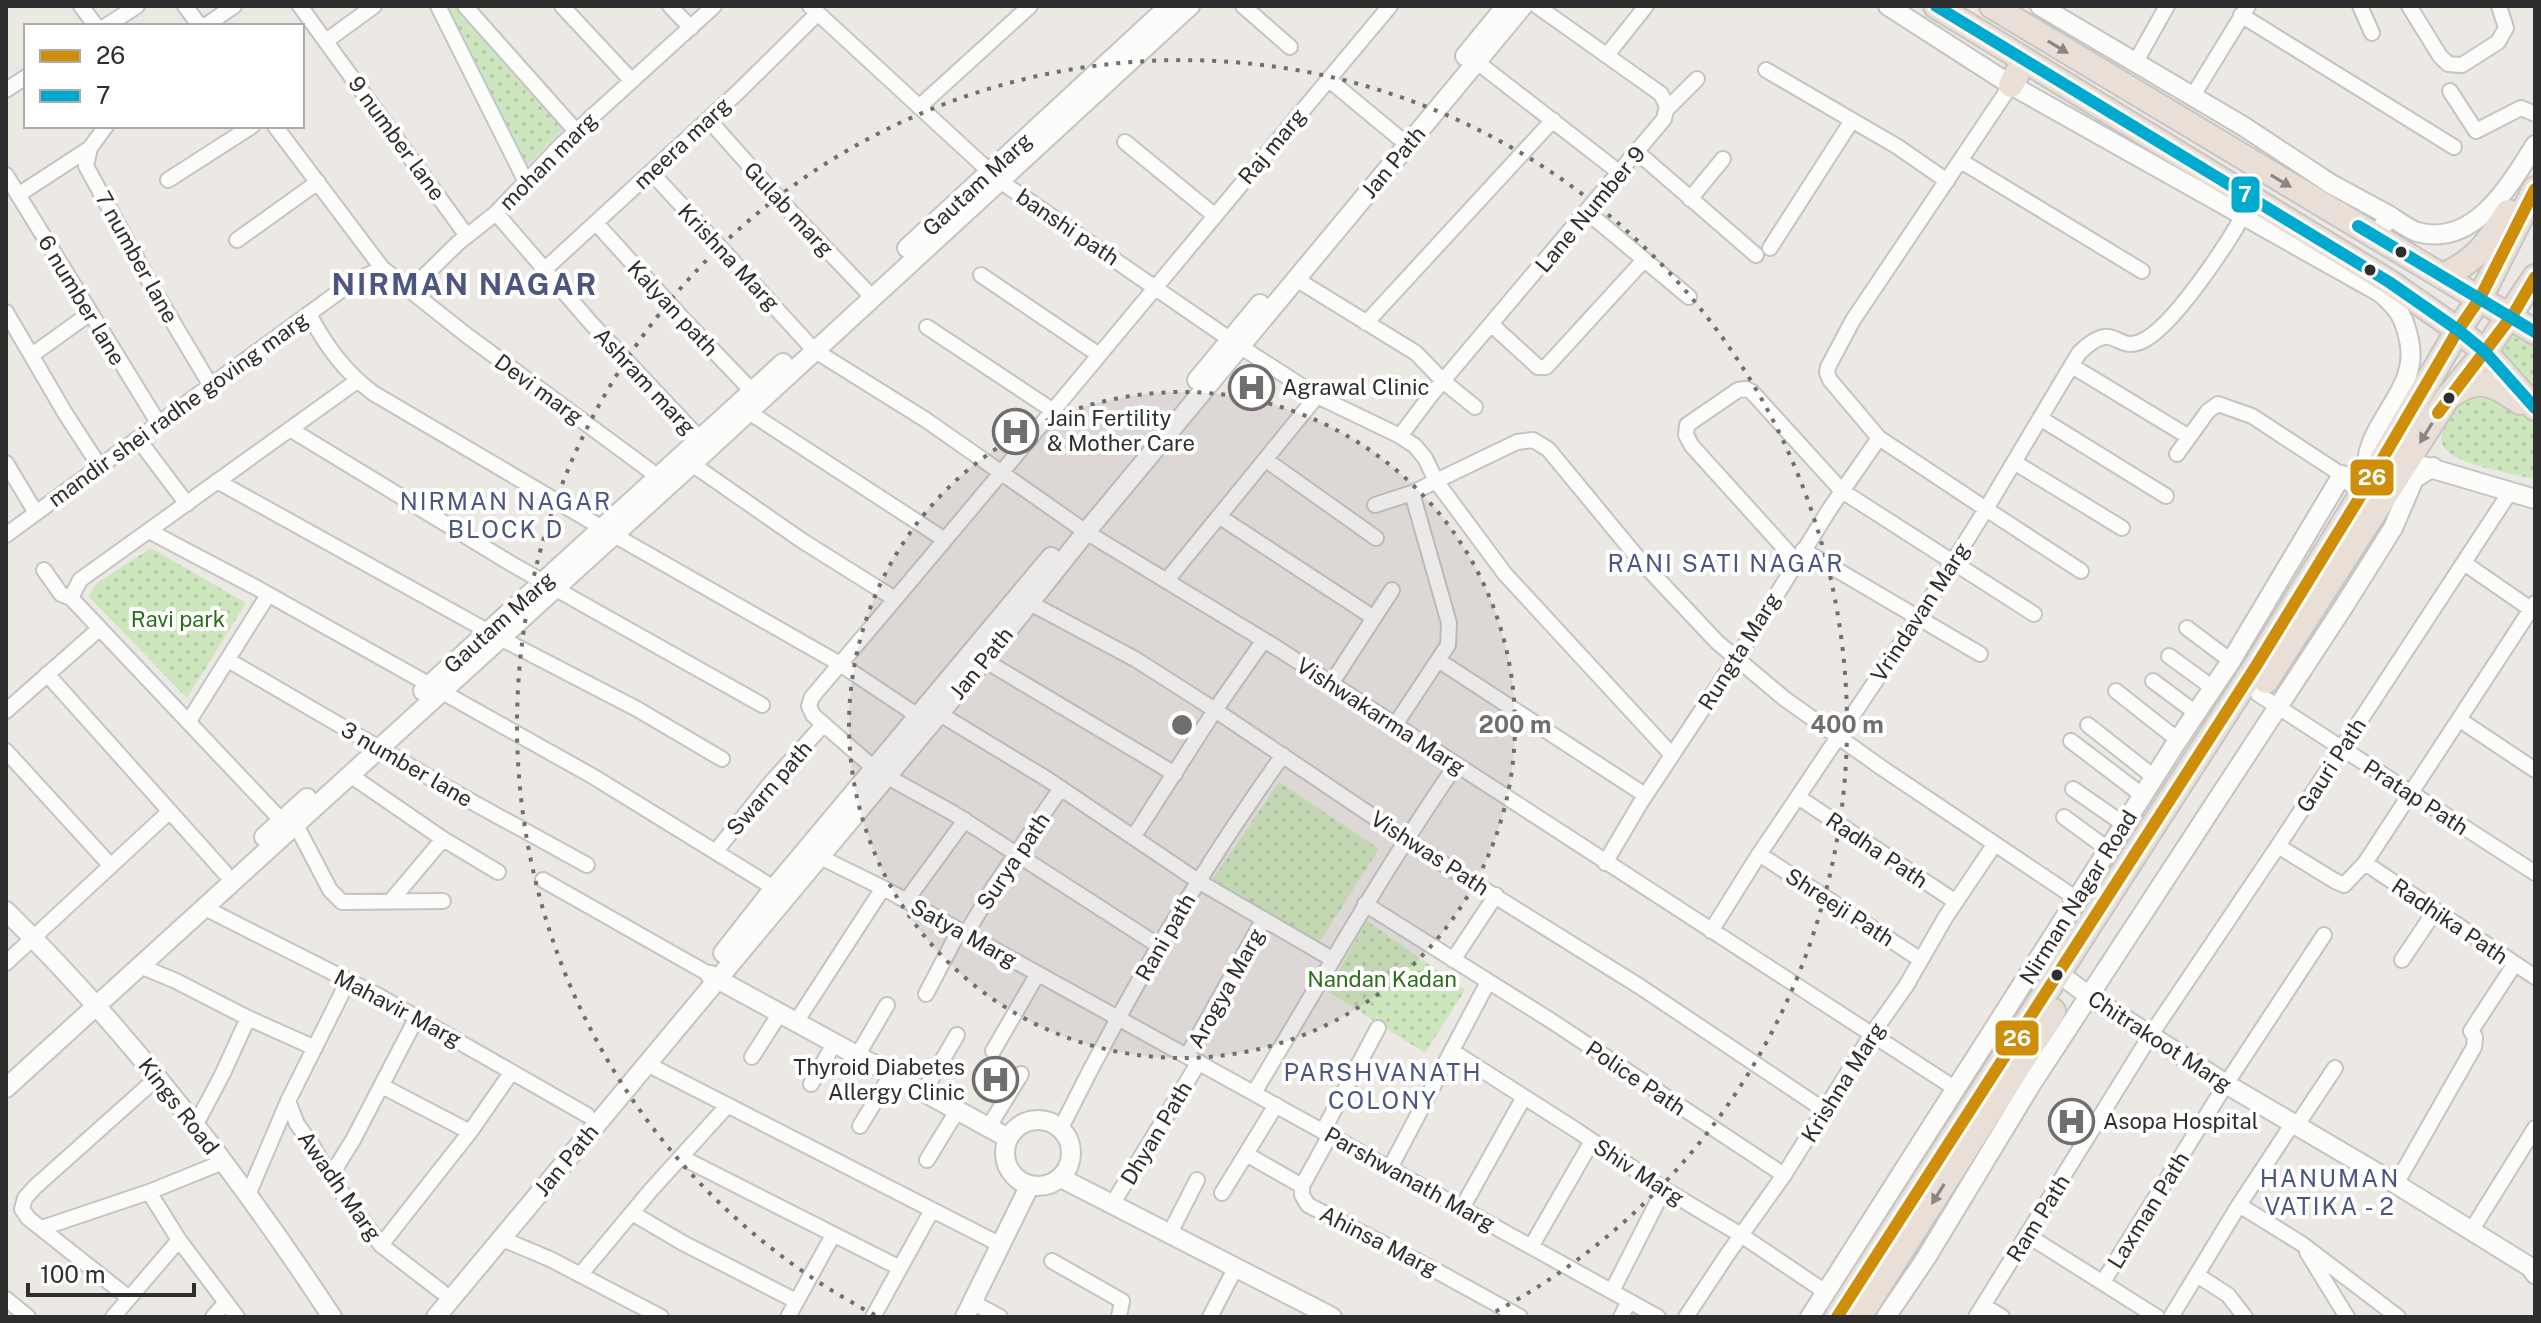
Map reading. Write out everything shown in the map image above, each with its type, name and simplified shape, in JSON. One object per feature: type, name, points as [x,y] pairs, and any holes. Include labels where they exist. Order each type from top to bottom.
[{"type":"highway","points":[[1936,6],[2024,60],[2247,207],[2389,282],[2408,307],[2458,330],[2485,352],[2535,410]]},
{"type":"highway","points":[[1992,6],[2535,332]]},
{"type":"highway","points":[[2011,85],[2024,60]]},
{"type":"highway","points":[[2443,276],[2465,266],[2490,240],[2535,172]]},
{"type":"highway","points":[[1859,1317],[2064,978],[2098,912],[2256,666],[2480,298],[2535,189]]},
{"type":"highway","points":[[1837,1317],[2064,978],[2267,701],[2448,397],[2485,352],[2535,277]]},
{"type":"highway","points":[[2535,292],[2535,300]]},
{"type":"highway","points":[[2448,397],[2467,384],[2483,382],[2535,410]]},
{"type":"street","points":[[81,6],[94,24]]},
{"type":"street","points":[[109,24],[137,6]]},
{"type":"street","points":[[185,6],[201,24]]},
{"type":"street","points":[[206,24],[234,6]]},
{"type":"street","name":"9 number lane","points":[[300,6],[467,236]]},
{"type":"street","points":[[326,41],[374,6]]},
{"type":"street","points":[[438,6],[526,182]]},
{"type":"street","points":[[465,6],[576,131]]},
{"type":"street","points":[[562,6],[632,81]]},
{"type":"street","points":[[670,6],[691,28]]},
{"type":"street","name":"mohan marg","points":[[409,291],[496,213],[576,131],[714,6]]},
{"type":"street","points":[[919,107],[1030,6]]},
{"type":"street","name":"Gautam Marg","points":[[6,1075],[92,1003],[225,873],[289,823],[664,480],[700,439],[746,403],[995,177],[1169,6]]},
{"type":"street","points":[[995,177],[1190,6]]},
{"type":"street","points":[[1243,6],[1290,47]]},
{"type":"street","name":"Jan Path","points":[[431,1316],[442,1292],[587,1115],[712,976],[880,772],[918,716],[1082,529],[1236,343],[1506,6]]},
{"type":"street","name":"Jan Path","points":[[1236,343],[1296,279],[1523,6]]},
{"type":"street","points":[[1537,6],[1661,94],[1666,110]]},
{"type":"street","points":[[1607,55],[1646,6]]},
{"type":"street","points":[[1888,6],[2011,85],[2247,207]]},
{"type":"street","points":[[2040,6],[2331,184],[2416,231],[2446,233],[2485,213],[2503,194],[2535,145]]},
{"type":"street","points":[[2135,63],[2167,6]]},
{"type":"street","points":[[2360,6],[2372,33]]},
{"type":"street","points":[[2409,6],[2440,56],[2448,64],[2462,65],[2498,42],[2506,28],[2499,6]]},
{"type":"street","name":"Raj marg","points":[[823,725],[809,706],[812,697],[1388,7]]},
{"type":"street","points":[[2192,97],[2245,8],[2454,147]]},
{"type":"street","name":"banshi path","points":[[814,10],[995,177],[1317,396],[1415,446],[1425,458],[1436,481],[1505,574],[1672,755]]},
{"type":"street","name":"meera marg","points":[[544,270],[708,119],[814,10]]},
{"type":"street","points":[[1477,62],[1620,173]]},
{"type":"street","points":[[1766,70],[1898,147],[1947,181]]},
{"type":"street","points":[[6,90],[24,78]]},
{"type":"street","points":[[1328,79],[1398,137]]},
{"type":"street","name":"Lane Number 9","points":[[1400,436],[1620,173],[1664,119],[1666,110],[1697,79]]},
{"type":"street","points":[[2011,85],[1853,320],[1827,373],[1879,438],[2081,571]]},
{"type":"street","points":[[2450,91],[2476,131],[2521,108],[2533,108]]},
{"type":"street","name":"Gulab marg","points":[[708,119],[868,293]]},
{"type":"street","points":[[1366,323],[1553,120]]},
{"type":"street","points":[[1637,152],[1690,199],[1763,251],[1851,122]]},
{"type":"street","points":[[18,195],[90,148],[105,128]]},
{"type":"street","points":[[168,180],[249,128]]},
{"type":"street","points":[[277,128],[382,268],[409,291]]},
{"type":"street","points":[[1125,142],[1214,215]]},
{"type":"street","name":"7 number lane","points":[[90,148],[86,166],[211,386]]},
{"type":"street","points":[[1690,199],[1723,159]]},
{"type":"street","points":[[1961,161],[2142,271]]},
{"type":"street","name":"Krishna Marg","points":[[651,172],[810,346]]},
{"type":"street","name":"6 number lane","points":[[6,175],[159,424]]},
{"type":"street","points":[[237,240],[318,182]]},
{"type":"street","name":"Vrindavan Marg","points":[[1711,931],[1759,854],[1918,618],[2079,353],[2097,338],[2110,336],[2136,344],[2160,327],[2201,280],[2247,207]]},
{"type":"street","points":[[1587,212],[1689,297]]},
{"type":"street","name":"Ashram marg","points":[[496,213],[544,270],[700,439]]},
{"type":"street","points":[[2375,236],[2390,216]]},
{"type":"street","name":"Kalyan path","points":[[596,223],[683,319],[746,403],[786,434],[945,540]]},
{"type":"street","points":[[1492,325],[1538,367],[1546,367],[1644,260]]},
{"type":"street","name":"mandir shei radhe goving marg","points":[[6,535],[351,283],[382,268]]},
{"type":"street","points":[[981,275],[1099,355]]},
{"type":"street","points":[[1296,279],[1416,353],[1443,381],[1475,407]]},
{"type":"street","name":"Devi marg","points":[[409,291],[664,480]]},
{"type":"street","points":[[2177,454],[2208,411],[2218,404],[2252,416],[2342,475],[2366,487],[2369,452],[2378,428],[2396,400],[2413,357],[2408,307]]},
{"type":"street","points":[[6,312],[100,467]]},
{"type":"street","points":[[32,355],[89,314]]},
{"type":"street","points":[[309,314],[327,347],[357,381],[413,417],[840,664],[918,716]]},
{"type":"street","points":[[927,327],[1052,410]]},
{"type":"street","name":"Vishwakarma Marg","points":[[810,346],[1002,472],[1082,529],[1264,640],[1956,1089]]},
{"type":"street","points":[[2072,366],[2189,437]]},
{"type":"street","points":[[71,598],[80,580],[357,381]]},
{"type":"street","points":[[1980,654],[1800,556],[1692,446],[1686,435],[1687,425],[1731,393],[1746,389],[1762,402],[1842,491],[2034,614]]},
{"type":"street","points":[[1167,580],[1317,396]]},
{"type":"street","points":[[664,480],[692,464],[746,403]]},
{"type":"street","points":[[2040,418],[2166,496]]},
{"type":"street","points":[[290,429],[510,563],[762,705]]},
{"type":"street","name":"Rungta Marg","points":[[1605,863],[1645,795],[1879,438]]},
{"type":"street","points":[[138,439],[187,504]]},
{"type":"street","points":[[1375,505],[1412,493],[1517,442],[1533,440],[1548,449],[1638,558],[1717,642],[1785,699],[1994,845],[2098,912]]},
{"type":"street","points":[[1266,460],[1376,538]]},
{"type":"street","points":[[2014,462],[2122,528]]},
{"type":"street","points":[[6,463],[36,513]]},
{"type":"street","points":[[692,464],[801,540],[895,599]]},
{"type":"street","points":[[2406,464],[2433,467],[2535,499]]},
{"type":"street","points":[[2267,701],[2393,528],[2414,479],[2433,467]]},
{"type":"street","name":"Nirman Nagar Road","points":[[1810,1317],[1956,1089],[2064,978],[2077,899],[2231,661],[2342,475]]},
{"type":"street","points":[[217,481],[495,635],[637,709],[722,759]]},
{"type":"street","name":"Gauri Path","points":[[2150,1036],[2510,492]]},
{"type":"street","points":[[1395,725],[1448,645],[1449,623],[1412,493]]},
{"type":"street","points":[[1220,517],[1374,618]]},
{"type":"street","name":"Jan Path","points":[[880,772],[940,714],[1030,603],[1082,529]]},
{"type":"street","points":[[149,531],[594,777],[774,888]]},
{"type":"street","points":[[2278,846],[2344,885],[2365,863],[2534,608],[2464,563]]},
{"type":"street","points":[[44,570],[61,594],[71,598],[289,823],[333,895],[345,902],[443,901]]},
{"type":"street","points":[[1331,684],[1392,590]]},
{"type":"street","points":[[189,721],[268,595]]},
{"type":"street","name":"Vishwas Path","points":[[1030,603],[1135,659],[1215,710],[1405,838],[1639,986],[1824,1110]]},
{"type":"street","points":[[2187,628],[2231,661]]},
{"type":"street","points":[[6,711],[99,629]]},
{"type":"street","points":[[1134,836],[1264,640]]},
{"type":"street","points":[[2169,656],[2213,688]]},
{"type":"street","name":"3 number lane","points":[[228,660],[456,793],[587,865]]},
{"type":"street","points":[[984,660],[1175,774]]},
{"type":"street","points":[[1438,660],[1645,795]]},
{"type":"street","points":[[47,674],[225,873]]},
{"type":"street","points":[[2153,681],[2196,713]]},
{"type":"street","points":[[2116,691],[2178,740]]},
{"type":"street","name":"Pratap Path","points":[[2267,701],[2535,873]]},
{"type":"street","points":[[940,714],[1061,788],[1198,881],[1332,959]]},
{"type":"street","points":[[2460,720],[2535,770]]},
{"type":"street","points":[[823,725],[880,772],[965,820],[1159,946]]},
{"type":"street","name":"Swarn path","points":[[716,851],[768,786],[823,725]]},
{"type":"street","points":[[2088,725],[2154,777]]},
{"type":"street","points":[[2071,741],[2142,795]]},
{"type":"street","points":[[6,1088],[92,1003],[140,966],[205,908],[289,823],[350,775],[374,744]]},
{"type":"street","points":[[6,751],[111,866]]},
{"type":"street","name":"Rani path","points":[[1061,1128],[1159,946],[1226,836],[1283,755]]},
{"type":"street","points":[[1254,1093],[1405,838],[1456,765]]},
{"type":"street","points":[[350,775],[443,839],[498,872]]},
{"type":"street","name":"Surya path","points":[[926,994],[962,932],[1061,788]]},
{"type":"street","points":[[2073,789],[2125,825]]},
{"type":"street","name":"Radha Path","points":[[1798,797],[1956,902]]},
{"type":"street","points":[[6,963],[170,811]]},
{"type":"street","points":[[2064,817],[2109,850]]},
{"type":"street","points":[[906,901],[965,820]]},
{"type":"street","points":[[390,902],[443,839]]},
{"type":"street","name":"Krishna Marg","points":[[1686,1317],[1784,1175],[1994,845]]},
{"type":"street","name":"Jan Path","points":[[431,1316],[647,1064],[774,888],[813,853]]},
{"type":"street","name":"Satya Marg","points":[[813,853],[883,888],[1120,1019]]},
{"type":"street","name":"Shreeji Path","points":[[1759,854],[1921,960]]},
{"type":"street","name":"Radhika Path","points":[[2365,863],[2535,977]]},
{"type":"street","points":[[543,880],[1008,1138]]},
{"type":"street","points":[[752,1057],[788,1017],[883,888]]},
{"type":"street","points":[[1453,960],[1496,895]]},
{"type":"street","name":"Police Path","points":[[1365,904],[1784,1175]]},
{"type":"street","name":"Mahavir Marg","points":[[205,908],[417,1017],[587,1115]]},
{"type":"street","name":"Kings Road","points":[[6,911],[34,938],[158,1077],[248,1195],[324,1313]]},
{"type":"street","points":[[2402,960],[2435,911]]},
{"type":"street","name":"Arogya Marg","points":[[1193,1059],[1264,919]]},
{"type":"street","name":"Laxman Path","points":[[2103,1282],[2226,1084],[2324,935]]},
{"type":"street","points":[[2396,1184],[2474,1047],[2475,1037],[2471,1031],[2514,965]]},
{"type":"street","points":[[140,966],[315,1048]]},
{"type":"street","points":[[993,1051],[1037,975]]},
{"type":"street","points":[[1886,1317],[2064,978]]},
{"type":"street","name":"Chitrakoot Marg","points":[[2064,978],[2226,1084],[2533,1267]]},
{"type":"street","points":[[248,1195],[288,1101],[348,981]]},
{"type":"street","points":[[1390,1168],[1488,982]]},
{"type":"street","points":[[857,1056],[887,1005]]},
{"type":"street","points":[[330,1177],[353,1140],[417,1017]]},
{"type":"street","points":[[195,1126],[248,1018]]},
{"type":"street","name":"Parshwanath Marg","points":[[1120,1019],[1658,1317]]},
{"type":"street","name":"Ahinsa Marg","points":[[1378,1028],[1326,1133],[1302,1186],[1302,1195],[1308,1205],[1520,1317]]},
{"type":"street","points":[[923,1093],[957,1035]]},
{"type":"street","name":"Ram Path","points":[[1980,1311],[2150,1036]]},
{"type":"street","points":[[811,1084],[834,1044]]},
{"type":"street","name":"Shiv Marg","points":[[1452,1051],[1827,1293]]},
{"type":"street","name":"Dhyan Path","points":[[1113,1203],[1193,1059]]},
{"type":"street","points":[[647,1064],[1001,1245]]},
{"type":"street","points":[[2171,1317],[2239,1205],[2335,1068]]},
{"type":"street","points":[[381,1245],[470,1132],[511,1073]]},
{"type":"street","points":[[988,1128],[1021,1074]]},
{"type":"street","points":[[860,1126],[891,1075]]},
{"type":"street","points":[[129,1298],[28,1218],[22,1209],[25,1198],[158,1077]]},
{"type":"street","points":[[382,1086],[470,1132]]},
{"type":"street","points":[[1462,1208],[1524,1097]]},
{"type":"street","name":"Awadh Marg","points":[[288,1101],[297,1124],[330,1177],[381,1245],[442,1292]]},
{"type":"street","points":[[580,1275],[728,1105]]},
{"type":"street","points":[[1222,1193],[1276,1105]]},
{"type":"street","points":[[927,1160],[957,1111]]},
{"type":"street","points":[[1037,1119],[1046,1120],[1061,1128],[1071,1144],[1071,1162],[1061,1178],[1041,1186],[1030,1185],[1013,1175],[1008,1167],[1005,1157],[1008,1138],[1020,1125],[1037,1119]]},
{"type":"street","points":[[2471,1231],[2535,1128]]},
{"type":"street","points":[[1531,1247],[1592,1141]]},
{"type":"street","points":[[1246,1154],[1302,1186]]},
{"type":"street","points":[[681,1157],[900,1268]]},
{"type":"street","points":[[42,1228],[149,1192],[223,1162]]},
{"type":"street","points":[[1061,1178],[1332,1317]]},
{"type":"street","points":[[1170,1233],[1197,1180]]},
{"type":"street","points":[[1000,1317],[968,1310],[1030,1185]]},
{"type":"street","points":[[1612,1291],[1664,1189]]},
{"type":"street","points":[[149,1192],[179,1240],[237,1317]]},
{"type":"street","points":[[2239,1205],[2302,1244],[2398,1317]]},
{"type":"street","points":[[873,1317],[932,1210]]},
{"type":"street","points":[[632,1213],[796,1301]]},
{"type":"street","points":[[788,1317],[833,1235]]},
{"type":"street","points":[[2027,1235],[2157,1317]]},
{"type":"street","points":[[500,1238],[661,1317]]},
{"type":"street","points":[[113,1317],[179,1240]]},
{"type":"street","points":[[2302,1244],[2347,1317]]},
{"type":"street","points":[[1052,1261],[1122,1301],[1119,1317]]},
{"type":"street","points":[[1210,1317],[1236,1267]]},
{"type":"street","points":[[2197,1275],[2228,1295],[2245,1317]]},
{"type":"street","points":[[6,1299],[28,1317]]},
{"type":"street","points":[[1621,1317],[1629,1301]]},
{"type":"street","points":[[213,1317],[226,1302]]},
{"type":"street","points":[[2126,1317],[2134,1303]]},
{"type":"street","points":[[1980,1311],[2002,1317]]},
{"type":"green space","points":[[445,6],[457,6],[563,129],[527,166]]},
{"type":"green space","points":[[2508,326],[2535,337],[2535,387],[2501,353],[2497,345]]},
{"type":"green space","points":[[2482,392],[2523,410],[2535,420],[2535,479],[2470,463],[2448,452],[2443,446],[2442,434],[2454,411],[2465,400]]},
{"type":"green space","name":"Ravi park","points":[[151,548],[246,603],[187,698],[89,597],[96,584]]},
{"type":"green space","points":[[1279,782],[1379,849],[1317,946],[1210,883]]},
{"type":"green space","name":"Nandan Kadan","points":[[1367,921],[1465,990],[1425,1053],[1327,991]]},
{"type":"transit line","name":"7","points":[[1936,6],[2389,282],[2485,352],[2535,408]]},
{"type":"transit line","name":"26","points":[[1837,1317],[2256,666],[2480,298],[2535,189]]},
{"type":"transit line","name":"7","points":[[2358,226],[2535,332]]},
{"type":"transit line","name":"26","points":[[2438,413],[2514,313],[2535,277]]},
{"type":"place","name":"Agrawal Clinic","points":[[1251,387]]},
{"type":"place","name":"Jain Fertility & Mother Care","points":[[1016,431]]},
{"type":"place","name":"Thyroid Diabetes Allergy Clinic","points":[[996,1080]]},
{"type":"place","name":"Asopa Hospital","points":[[2072,1121]]},
{"type":"district","name":"NIRMAN NAGAR","points":[[465,284]]},
{"type":"district","name":"NIRMAN NAGAR BLOCK D","points":[[506,515]]},
{"type":"district","name":"RANI SATI NAGAR","points":[[1726,563]]},
{"type":"district","name":"PARSHVANATH COLONY","points":[[1383,1086]]},
{"type":"district","name":"HANUMAN VATIKA - 2","points":[[2330,1192]]}]
